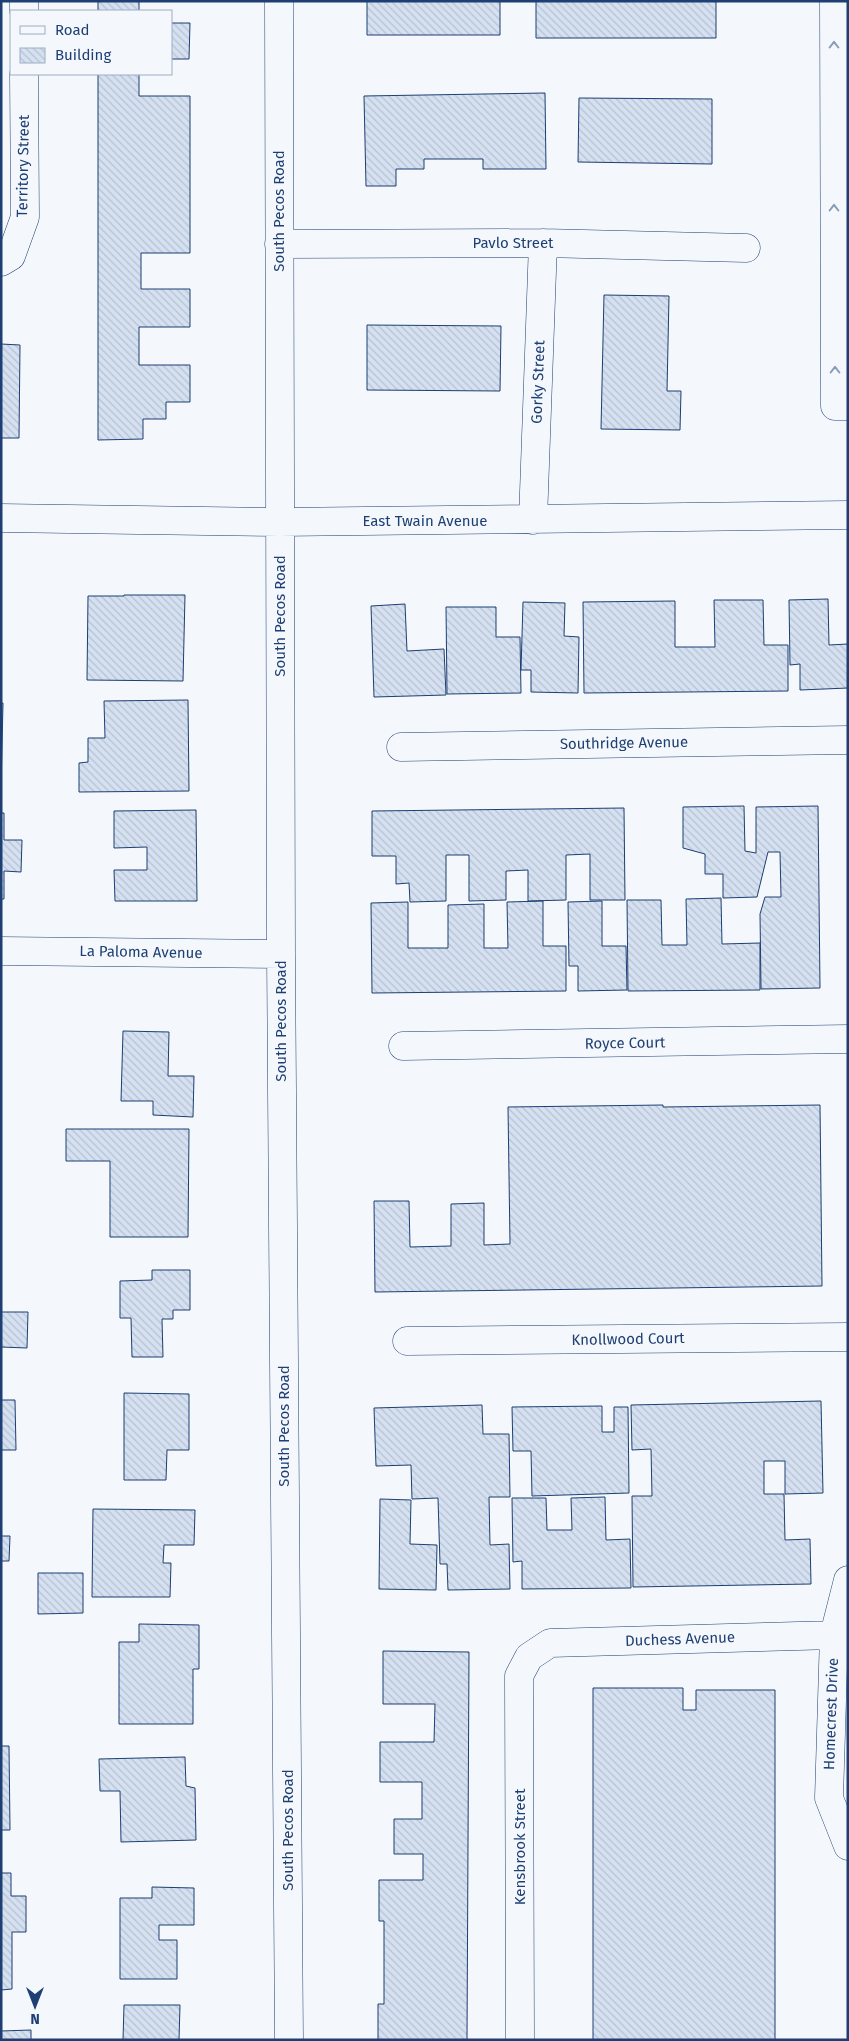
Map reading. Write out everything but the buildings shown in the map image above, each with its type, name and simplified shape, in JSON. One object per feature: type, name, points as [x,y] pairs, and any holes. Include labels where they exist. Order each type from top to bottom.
[{"type":"street","name":"South Pecos Road","points":[[279,1],[281,954],[289,2040]]},
{"type":"street","points":[[834,1],[835,406],[848,406]]},
{"type":"street","name":"Territory Street","points":[[6,259],[24,217],[24,75]]},
{"type":"street","name":"Pavlo Street","points":[[279,244],[542,243],[746,248]]},
{"type":"street","name":"Gorky Street","points":[[533,520],[542,243]]},
{"type":"street","name":"East Twain Avenue","points":[[1,518],[280,522],[848,515]]},
{"type":"street","name":"Southridge Avenue","points":[[401,747],[848,740]]},
{"type":"street","name":"La Paloma Avenue","points":[[1,951],[281,954]]},
{"type":"street","name":"Royce Court","points":[[403,1046],[848,1039]]},
{"type":"street","name":"Knollwood Court","points":[[408,1341],[848,1337]]},
{"type":"street","name":"Homecrest Drive","points":[[848,1580],[834,1635],[829,1798],[848,1846]]},
{"type":"street","name":"Duchess Avenue","points":[[529,1657],[550,1643],[834,1635]]},
{"type":"street","name":"Kensbrook Street","points":[[520,2040],[519,1676],[529,1657]]}]
